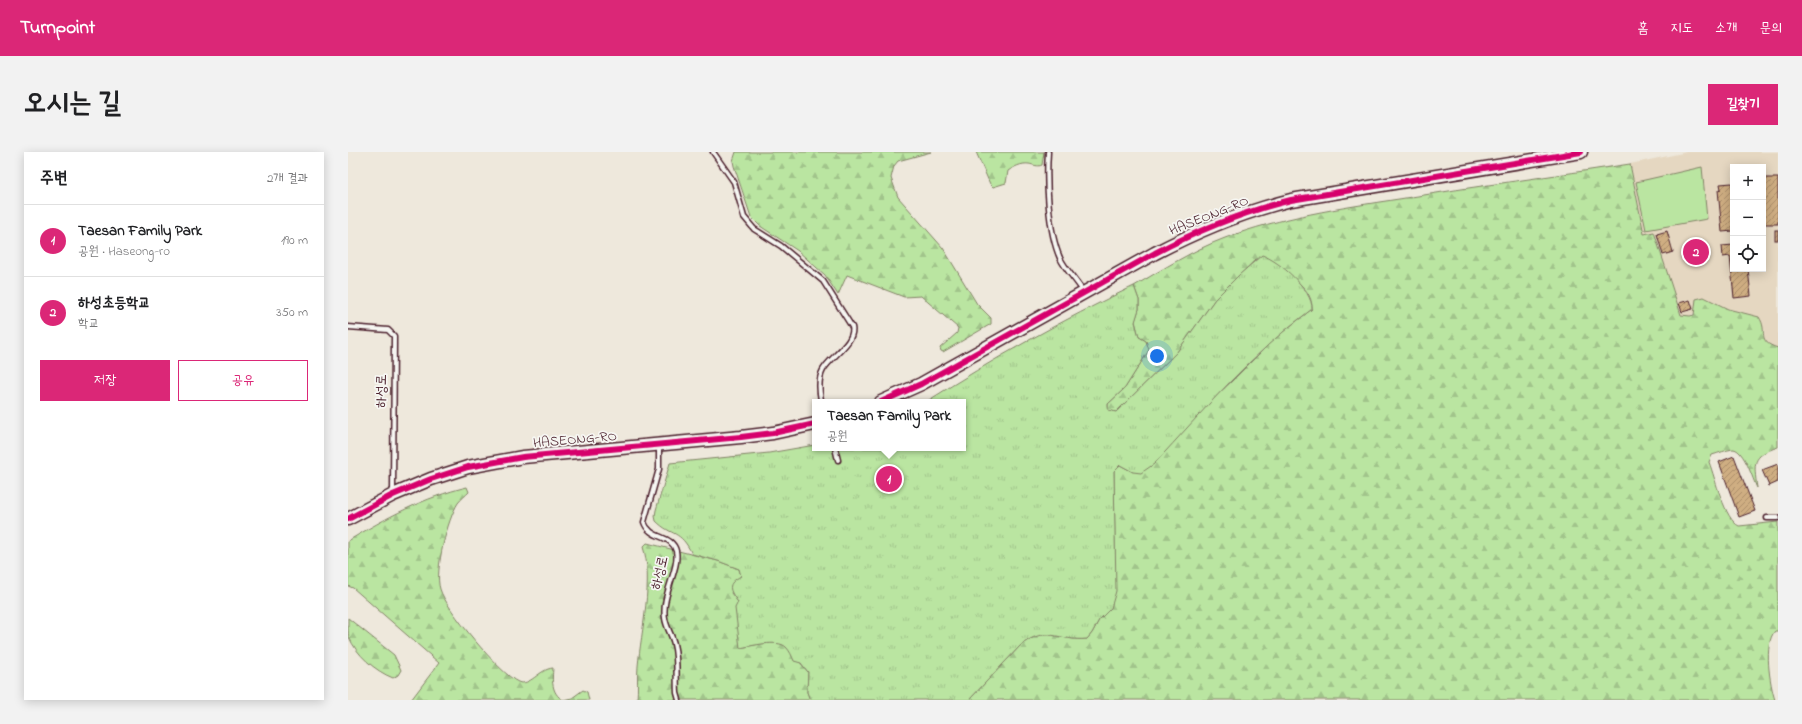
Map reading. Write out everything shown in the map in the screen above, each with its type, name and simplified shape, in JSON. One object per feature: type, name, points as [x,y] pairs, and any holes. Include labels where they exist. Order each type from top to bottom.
[{"type":"street","name":"HASEONG-RO","points":[[887,399],[921,384],[1188,236],[1223,220],[1263,207],[1322,195],[1581,152]]},
{"type":"street","name":"HASEONG-RO","points":[[348,519],[393,495],[432,479],[468,467],[497,461],[523,457],[773,433],[812,425]]},
{"type":"lane","points":[[713,152],[734,182],[744,217],[754,229],[781,246],[823,280],[852,327],[853,332],[850,339],[824,369],[819,383],[821,399]]},
{"type":"lane","points":[[1048,152],[1048,188],[1053,236],[1061,260],[1084,293]]},
{"type":"lane","name":"하성로","points":[[348,327],[388,330],[394,336],[393,495]]},
{"type":"lane","name":"하성로","points":[[659,445],[659,469],[644,522],[646,528],[652,533],[670,541],[676,551],[676,560],[665,598],[664,618],[674,645],[677,693],[679,700]]},
{"type":"lane","points":[[836,451],[838,460]]},
{"type":"lane","points":[[1767,518],[1778,518]]},
{"type":"shaded area","points":[[1687,152],[1778,152],[1778,348],[1768,345],[1765,342],[1763,328],[1753,316],[1728,309],[1704,297],[1696,299],[1695,312],[1690,316],[1681,316],[1654,233],[1644,234],[1630,164]]},
{"type":"green space","points":[[736,152],[931,152],[898,161],[894,166],[891,178],[898,197],[943,248],[977,304],[991,318],[991,324],[943,352],[940,348],[957,333],[958,328],[921,296],[904,297],[847,275],[838,295],[825,275],[798,251],[760,226],[751,217],[734,166],[733,161]]},
{"type":"green space","points":[[976,152],[1044,152],[1042,165],[1037,166],[1026,164],[1015,167],[1008,171],[1006,183],[993,187],[990,184]]},
{"type":"green space","points":[[1630,164],[1644,234],[1654,232],[1681,315],[1694,315],[1696,299],[1704,297],[1728,309],[1759,317],[1762,322],[1765,339],[1771,345],[1778,348],[1778,447],[1763,454],[1756,462],[1755,472],[1757,488],[1751,472],[1741,454],[1737,450],[1730,449],[1712,455],[1709,462],[1717,488],[1729,516],[1734,522],[1739,526],[1778,522],[1778,631],[1775,631],[1771,637],[1768,655],[1771,685],[1775,700],[969,700],[1020,646],[1029,640],[1045,635],[1087,639],[1099,620],[1111,608],[1115,549],[1114,471],[1120,465],[1133,472],[1231,382],[1274,339],[1312,309],[1311,300],[1300,284],[1283,272],[1256,259],[1215,299],[1177,352],[1116,412],[1108,410],[1108,404],[1125,388],[1149,350],[1146,341],[1139,337],[1135,321],[1139,309],[1139,300],[1134,286],[1201,248],[1225,238],[1268,224],[1355,206]]},
{"type":"green space","points":[[1702,167],[1707,219],[1646,230],[1636,182]]},
{"type":"green space","points":[[1262,255],[1269,258],[1286,270],[1301,285],[1311,301],[1312,309],[1269,344],[1249,363],[1154,464],[1141,473],[1133,472],[1120,465],[1114,471],[1116,591],[1111,608],[1099,620],[1087,639],[1045,635],[1029,640],[1020,646],[969,700],[810,700],[807,692],[808,672],[801,663],[794,661],[786,647],[771,643],[740,648],[735,608],[738,602],[730,588],[733,582],[741,576],[739,569],[718,561],[692,554],[688,546],[680,537],[656,521],[656,510],[670,463],[769,453],[812,446],[812,451],[966,451],[966,399],[931,399],[1028,341],[1081,312],[1134,286],[1139,300],[1139,309],[1135,322],[1139,337],[1146,341],[1149,350],[1125,388],[1108,404],[1108,410],[1116,412],[1177,352],[1215,299]]},
{"type":"green space","points":[[467,487],[469,492],[459,502],[450,520],[440,558],[439,581],[440,589],[444,598],[474,640],[499,667],[518,682],[527,682],[543,671],[553,668],[554,690],[563,700],[411,700],[439,663],[353,588],[348,586],[348,541],[376,524],[421,502]]},
{"type":"green space","points":[[647,543],[718,561],[739,569],[741,576],[731,593],[738,602],[740,648],[761,644],[782,644],[795,656],[808,672],[807,692],[810,700],[637,700],[638,666],[647,590],[646,560],[643,547]]},
{"type":"green space","points":[[348,618],[394,655],[401,670],[398,675],[393,678],[386,675],[361,656],[349,637]]},
{"type":"green space","points":[[583,690],[587,692],[589,700],[563,700],[572,698]]},
{"type":"building","points":[[1766,178],[1778,178],[1778,224],[1766,224]]},
{"type":"building","points":[[1730,183],[1730,231],[1722,232],[1718,190],[1721,189],[1720,184]]},
{"type":"building","points":[[1775,230],[1778,230],[1778,240],[1775,240]]},
{"type":"building","points":[[1667,231],[1673,252],[1663,255],[1657,234]]},
{"type":"building","points":[[1730,245],[1730,256],[1723,257],[1722,246]]},
{"type":"building","points":[[1732,272],[1748,272],[1751,296],[1734,298]]},
{"type":"building","points":[[1690,300],[1693,309],[1682,312],[1679,303]]},
{"type":"building","points":[[1734,456],[1755,511],[1739,517],[1719,462]]},
{"type":"building","points":[[1778,464],[1778,482],[1769,486],[1762,470]]},
{"type":"cycle path","points":[[888,399],[921,384],[1155,253],[1205,229],[1238,216],[1291,200],[1581,152]]},
{"type":"cycle path","points":[[348,519],[393,495],[431,479],[468,467],[523,457],[741,437],[773,433],[812,425]]},
{"type":"place","name":"하성초등학교","points":[[1696,252]]},
{"type":"place","name":"Taesan Family Park","points":[[889,479]]}]
